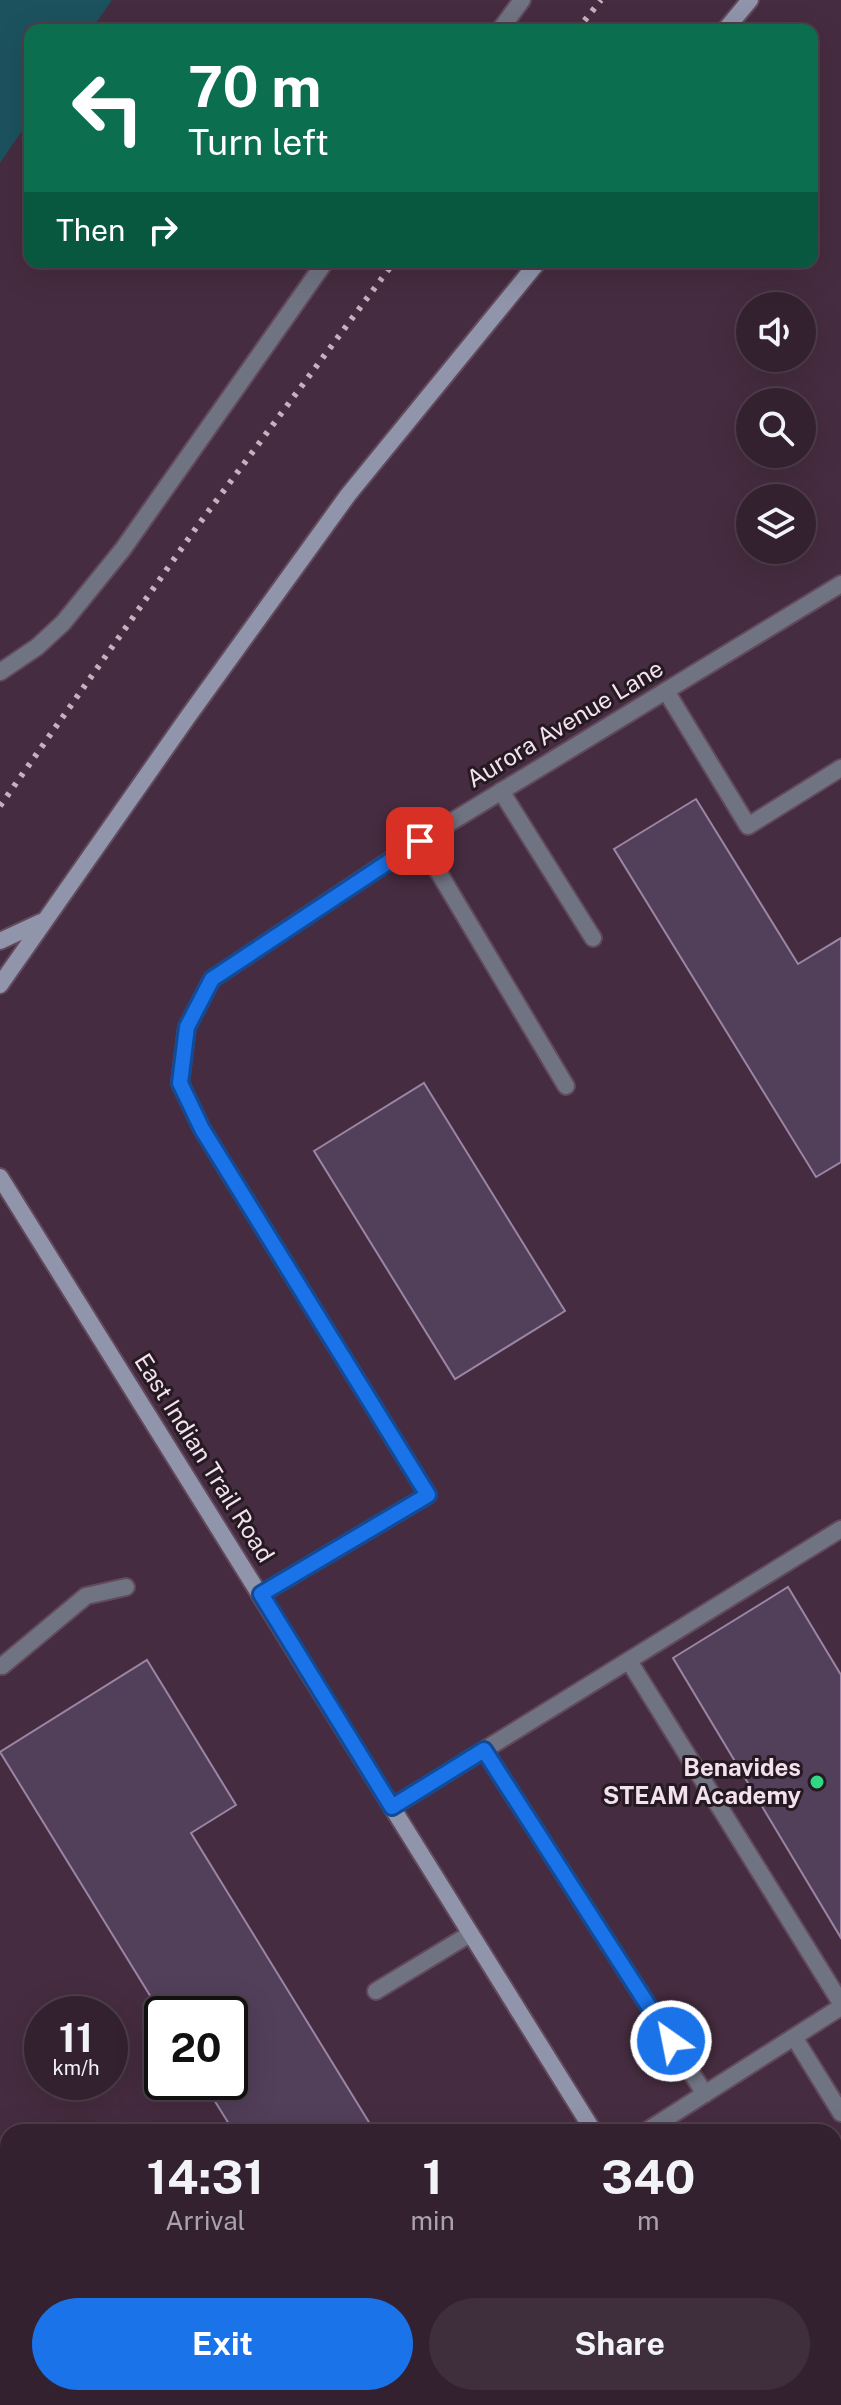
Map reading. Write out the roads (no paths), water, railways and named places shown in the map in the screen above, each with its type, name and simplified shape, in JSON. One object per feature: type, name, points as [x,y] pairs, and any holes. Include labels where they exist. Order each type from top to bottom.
[{"type":"main road","points":[[730,24],[750,0]]},
{"type":"main road","points":[[0,985],[195,706],[348,495],[533,268]]},
{"type":"main road","points":[[0,941],[46,919]]},
{"type":"main road","name":"East Indian Trail Road","points":[[0,1177],[589,2124]]},
{"type":"street","points":[[504,24],[522,0]]},
{"type":"street","points":[[0,672],[37,647],[63,623],[123,549],[321,268]]},
{"type":"street","name":"Aurora Avenue Lane","points":[[261,1594],[428,1495],[202,1129],[180,1083],[187,1027],[212,979],[420,841],[841,584]]},
{"type":"street","points":[[666,691],[748,826],[841,768]]},
{"type":"street","points":[[501,791],[593,938]]},
{"type":"street","points":[[420,841],[566,1086]]},
{"type":"street","points":[[392,1807],[841,1529]]},
{"type":"street","points":[[2,1666],[86,1596],[126,1587]]},
{"type":"street","points":[[629,1661],[841,2005],[658,2124]]},
{"type":"street","points":[[484,1750],[705,2094]]},
{"type":"street","points":[[376,1991],[470,1934]]},
{"type":"street","points":[[794,2037],[841,2113]]},
{"type":"water","points":[[0,0],[112,0],[95,24],[24,24],[24,128],[0,163]]},
{"type":"railway","points":[[582,24],[601,0]]},
{"type":"railway","points":[[0,806],[196,528],[390,268]]},
{"type":"place","name":"Benavides STEAM Academy","points":[[817,1782]]}]
